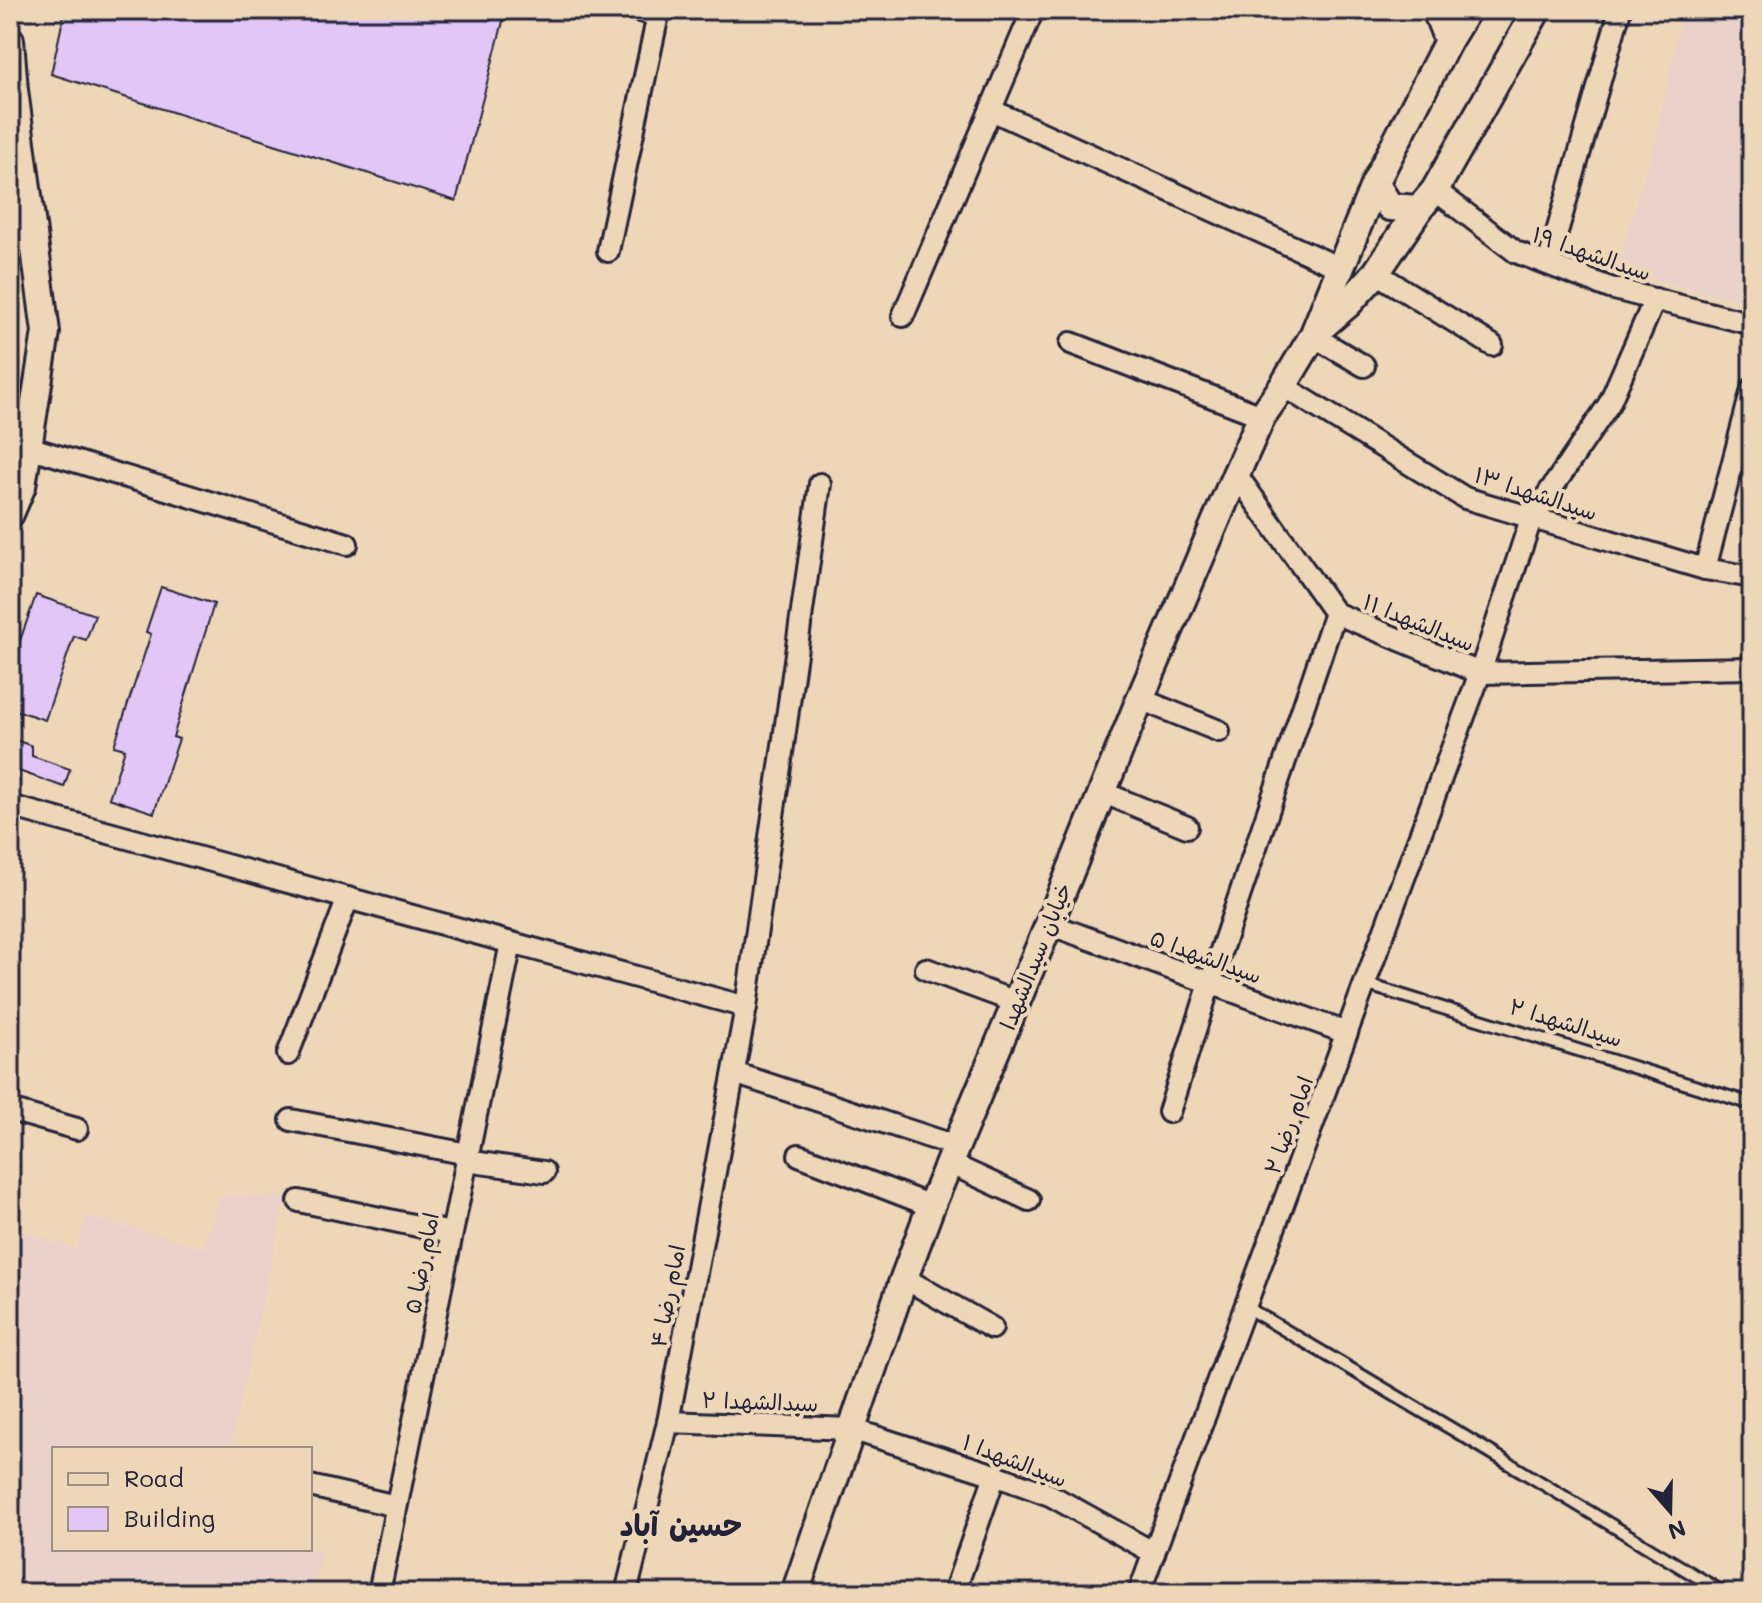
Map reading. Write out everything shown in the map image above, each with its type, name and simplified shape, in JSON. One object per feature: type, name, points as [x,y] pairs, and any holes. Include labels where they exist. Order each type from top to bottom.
[{"type":"street","points":[[608,251],[659,13],[636,10]]},
{"type":"street","points":[[903,316],[1033,10]]},
{"type":"street","points":[[1436,10],[1448,41]]},
{"type":"street","points":[[1313,336],[1375,183],[1467,10]]},
{"type":"street","points":[[1313,336],[1376,273],[1427,200],[1537,10]]},
{"type":"street","points":[[1548,264],[1620,10]]},
{"type":"street","points":[[10,40],[46,332],[22,486],[10,514]]},
{"type":"street","points":[[991,110],[1340,268]]},
{"type":"street","points":[[1375,183],[1390,207],[1427,200]]},
{"type":"street","name":"سیدالشهدا ۱۹","points":[[1427,200],[1516,252],[1610,288],[1752,324]]},
{"type":"street","points":[[1376,273],[1492,345]]},
{"type":"street","name":"امام رضا ۲","points":[[1139,1593],[1480,673],[1531,519],[1609,404],[1655,299]]},
{"type":"street","points":[[1313,336],[1364,366]]},
{"type":"street","name":"خیابان سیدالشهدا","points":[[795,1593],[931,1206],[1236,474],[1262,416],[1313,336]]},
{"type":"street","points":[[1071,343],[1262,416]]},
{"type":"street","name":"سیدالشهدا ۱۳","points":[[1283,386],[1465,498],[1705,569],[1752,577]]},
{"type":"street","points":[[1705,569],[1752,389]]},
{"type":"street","points":[[28,447],[347,544]]},
{"type":"street","name":"سیدالشهدا ۱۱","points":[[1236,474],[1335,613],[1480,673],[1752,668]]},
{"type":"street","name":"امام رضا ۴","points":[[626,1593],[668,1422],[746,1007],[820,484]]},
{"type":"street","points":[[1169,1112],[1335,613]]},
{"type":"street","points":[[1140,699],[1219,731]]},
{"type":"street","points":[[1102,792],[1187,827]]},
{"type":"street","points":[[10,806],[746,1007]]},
{"type":"street","points":[[288,1054],[348,898]]},
{"type":"street","name":"سیدالشهدا ۵","points":[[1049,924],[1347,1033]]},
{"type":"street","name":"امام رضا ۵","points":[[379,1593],[511,943]]},
{"type":"street","points":[[926,969],[1016,1002]]},
{"type":"street","points":[[734,1073],[953,1154],[1029,1200]]},
{"type":"street","points":[[10,1110],[77,1129]]},
{"type":"street","points":[[291,1120],[544,1172]]},
{"type":"street","points":[[799,1155],[931,1206]]},
{"type":"street","points":[[299,1201],[451,1233]]},
{"type":"street","points":[[904,1278],[992,1328]]},
{"type":"street","name":"سیدالشهدا ۲","points":[[668,1422],[851,1429]]},
{"type":"street","name":"سیدالشهدا ۱","points":[[851,1429],[1050,1495],[1154,1553]]},
{"type":"street","points":[[954,1593],[995,1475]]},
{"type":"street","points":[[312,1486],[396,1506]]},
{"type":"lane","name":"سیدالشهدا ۲","points":[[1365,984],[1752,1104]]},
{"type":"lane","points":[[1246,1307],[1724,1593]]},
{"type":"shaded area","points":[[1682,10],[1700,10],[1752,24],[1752,304],[1615,271],[1656,139]]},
{"type":"shaded area","points":[[221,1196],[286,1196],[230,1447],[52,1447],[52,1551],[312,1549],[323,1553],[313,1585],[338,1593],[10,1593],[10,1228],[77,1249],[86,1215],[203,1247]]},
{"type":"building","points":[[65,10],[506,10],[456,201],[51,74]]},
{"type":"building","points":[[161,587],[214,604],[173,737],[179,739],[154,813],[109,798],[125,749],[114,746],[151,634],[146,632]]},
{"type":"building","points":[[36,595],[95,615],[86,640],[74,636],[45,720],[10,708],[10,669]]},
{"type":"building","points":[[10,738],[32,746],[32,756],[70,769],[64,787],[10,768]]},
{"type":"district","name":"حسین آباد","points":[[681,1524]]}]
